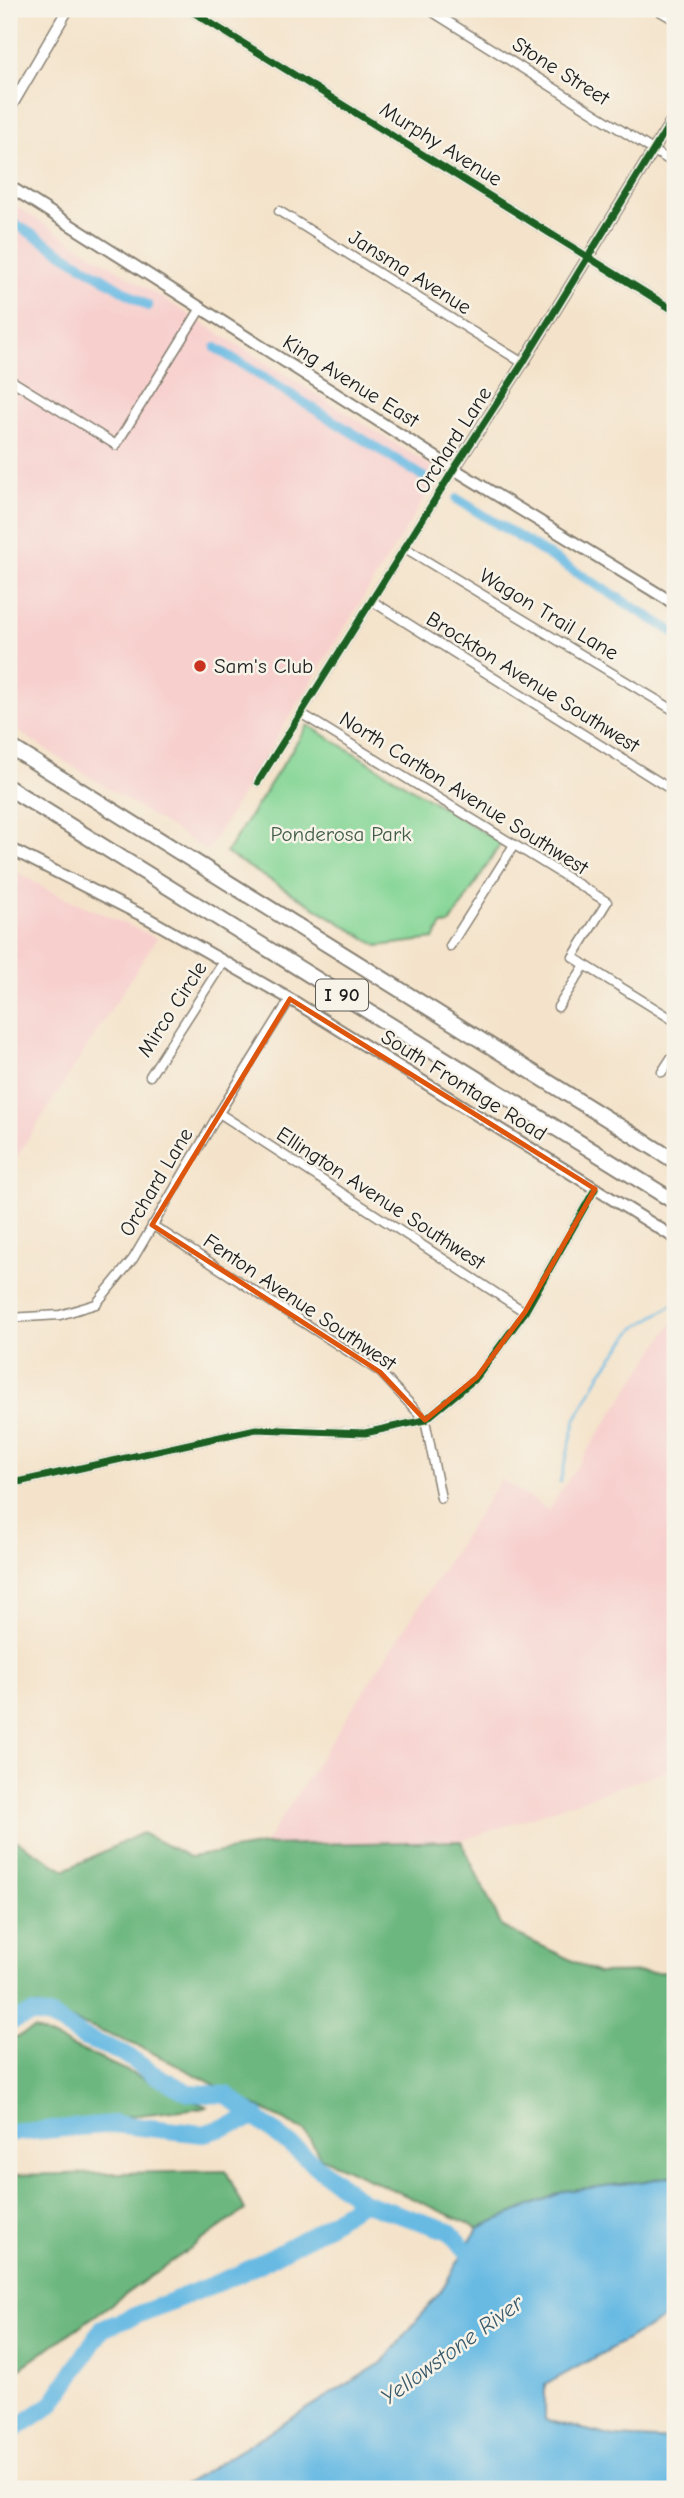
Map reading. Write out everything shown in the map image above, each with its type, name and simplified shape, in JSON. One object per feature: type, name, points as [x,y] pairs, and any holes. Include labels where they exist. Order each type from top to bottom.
[{"type":"highway","name":"I 90","points":[[9,746],[675,1161]]},
{"type":"highway","name":"I 90","points":[[9,788],[675,1202]]},
{"type":"main road","name":"King Avenue East","points":[[9,186],[454,469],[675,604]]},
{"type":"main road","name":"South Frontage Road","points":[[9,848],[149,919],[290,999],[675,1238]]},
{"type":"street","points":[[9,110],[68,9]]},
{"type":"street","name":"Murphy Avenue","points":[[188,9],[675,311]]},
{"type":"street","name":"Stone Street","points":[[428,9],[675,163]]},
{"type":"street","points":[[656,9],[675,20]]},
{"type":"street","name":"Orchard Lane","points":[[258,782],[523,363],[675,115]]},
{"type":"street","name":"Jansma Avenue","points":[[279,211],[523,363]]},
{"type":"street","points":[[9,379],[116,445],[201,308]]},
{"type":"street","name":"Wagon Trail Lane","points":[[405,548],[675,711]]},
{"type":"street","name":"Brockton Avenue Southwest","points":[[372,601],[675,792]]},
{"type":"street","name":"North Carlton Avenue Southwest","points":[[302,714],[607,902],[573,957],[585,965]]},
{"type":"street","points":[[450,946],[514,845]]},
{"type":"street","name":"Mirco Circle","points":[[150,1076],[224,961]]},
{"type":"street","points":[[558,1007],[585,965],[675,1021]]},
{"type":"street","name":"Orchard Lane","points":[[9,1318],[60,1315],[96,1304],[133,1259],[290,999]]},
{"type":"street","points":[[662,1072],[675,1052]]},
{"type":"street","name":"Ellington Avenue Southwest","points":[[219,1113],[525,1311]]},
{"type":"street","points":[[9,1484],[256,1430],[365,1433],[425,1420],[477,1377],[525,1311],[595,1189]]},
{"type":"street","name":"Fenton Avenue Southwest","points":[[152,1225],[380,1372],[425,1420]]},
{"type":"street","points":[[425,1420],[441,1498]]},
{"type":"highlighted area","points":[[290,999],[595,1189],[525,1312],[477,1377],[425,1420],[380,1372],[152,1225]]},
{"type":"shaded area","points":[[9,202],[441,472],[207,851],[9,726]]},
{"type":"shaded area","points":[[9,867],[46,889],[157,938],[9,1169]]},
{"type":"shaded area","points":[[675,1319],[675,1768],[461,1841],[264,1845],[501,1479],[548,1510]]},
{"type":"green space","name":"Ponderosa Park","points":[[308,725],[501,843],[450,924],[442,925],[434,939],[378,946],[226,853]]},
{"type":"green space","points":[[142,1833],[190,1857],[264,1845],[461,1841],[502,1927],[598,1973],[675,1972],[675,2175],[565,2191],[478,2228],[320,2157],[305,2131],[143,2048],[37,2006],[9,2016],[9,1836],[65,1870]]},
{"type":"green space","points":[[34,2029],[208,2107],[9,2130],[9,2040]]},
{"type":"green space","points":[[226,2171],[245,2210],[9,2376],[9,2175]]},
{"type":"water","name":"Yellowstone River","points":[[675,2175],[675,2313],[545,2385],[545,2420],[615,2437],[675,2440],[675,2489],[177,2489],[383,2362],[441,2291],[478,2228],[565,2191]]},
{"type":"waterway","points":[[9,220],[148,306]]},
{"type":"waterway","points":[[216,348],[424,477]]},
{"type":"waterway","points":[[457,499],[675,633]]},
{"type":"waterway","points":[[560,1482],[576,1419],[601,1373],[634,1329],[675,1303]]},
{"type":"waterway","points":[[9,2022],[32,2014],[51,2017],[85,2038],[125,2054],[153,2074],[189,2093],[227,2095],[362,2202],[449,2231],[480,2265]]},
{"type":"waterway","points":[[9,2133],[114,2124],[203,2134],[257,2117]]},
{"type":"waterway","points":[[9,2433],[52,2404],[102,2329],[242,2273],[315,2233],[362,2202]]},
{"type":"cycle path","points":[[188,9],[675,311]]},
{"type":"cycle path","points":[[258,782],[523,363],[675,115]]},
{"type":"cycle path","points":[[9,1484],[256,1429],[365,1433],[425,1420],[477,1377],[525,1312],[595,1189]]},
{"type":"place","name":"Sam's Club","points":[[200,666]]}]
